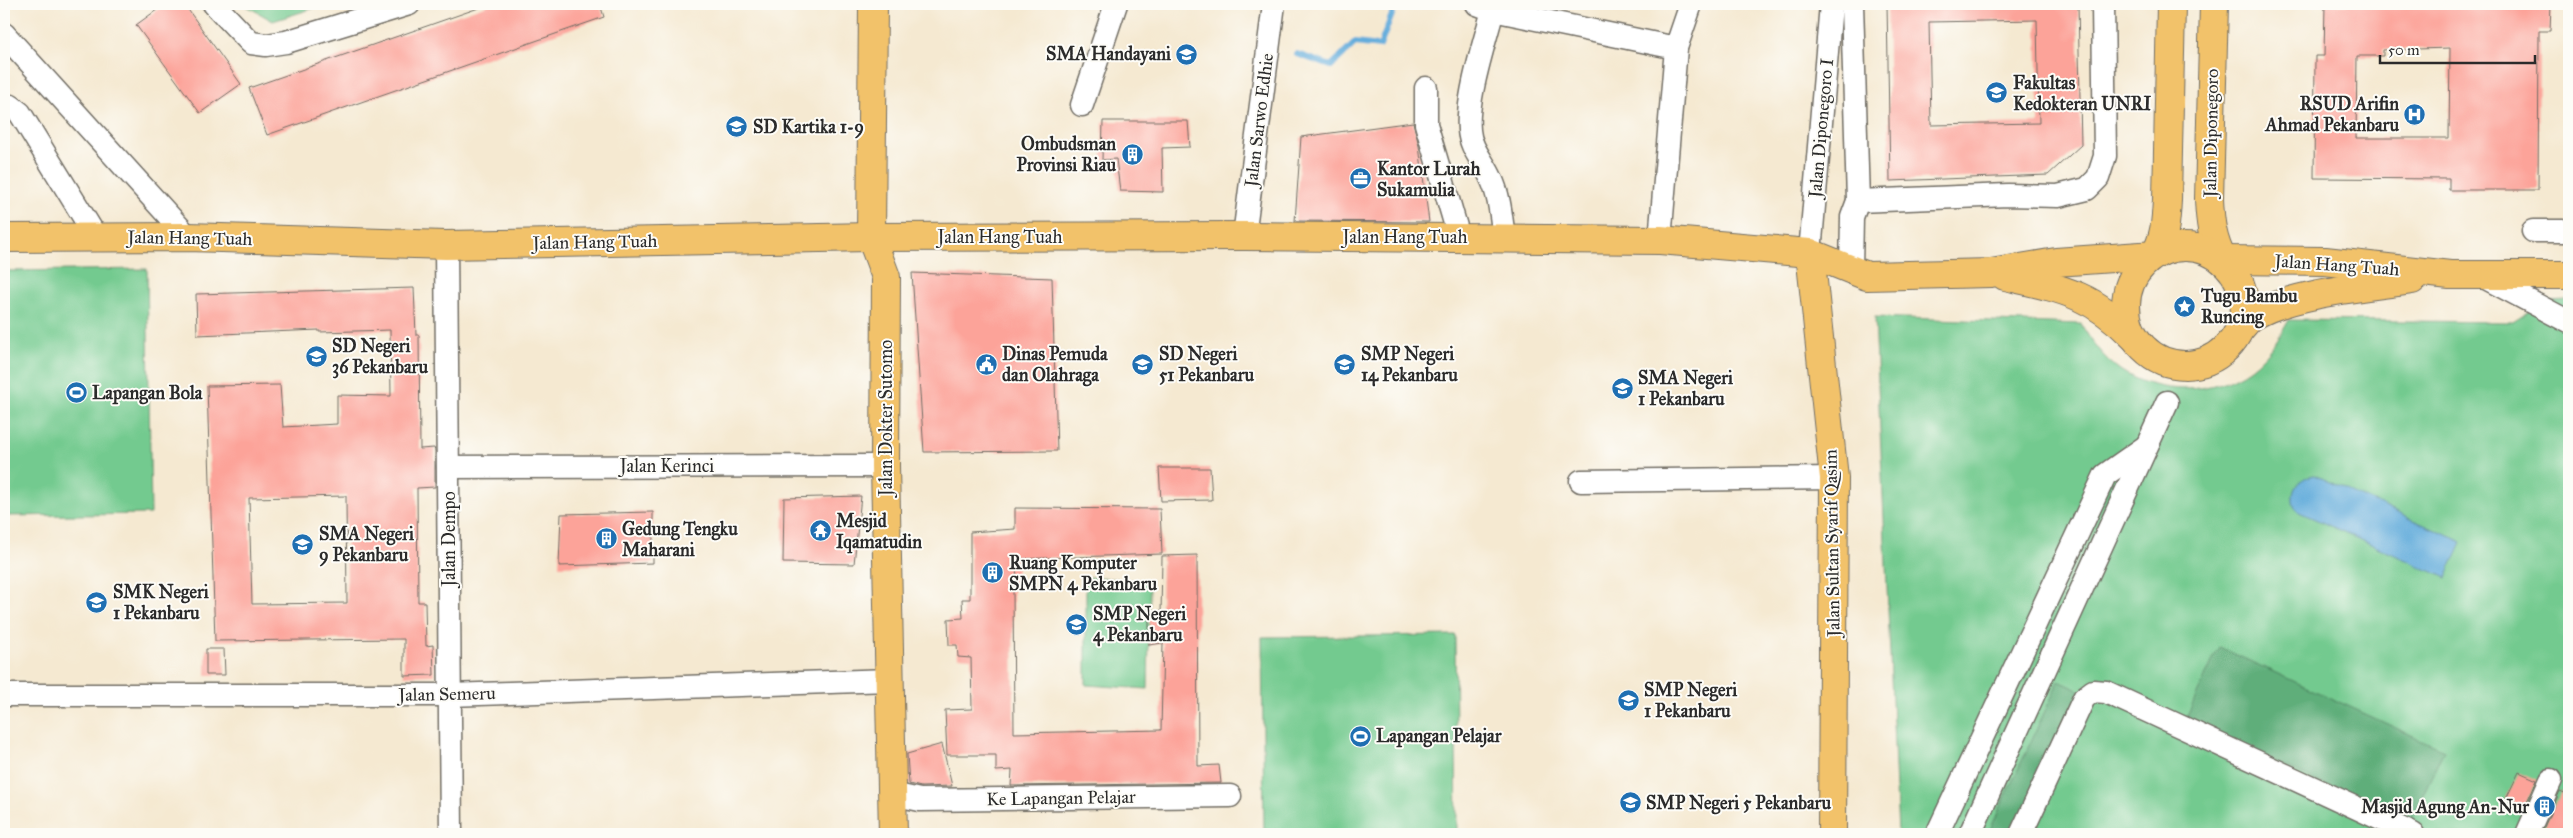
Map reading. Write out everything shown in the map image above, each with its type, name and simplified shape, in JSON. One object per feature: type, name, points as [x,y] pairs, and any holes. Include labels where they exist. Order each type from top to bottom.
[{"type":"main road","name":"Jalan Dokter Sutomo","points":[[873,4],[871,238],[886,277],[885,466],[893,834]]},
{"type":"main road","points":[[2155,255],[2162,242],[2167,200],[2171,4]]},
{"type":"main road","name":"Jalan Diponegoro","points":[[2214,4],[2209,199],[2211,230],[2215,245],[2223,260]]},
{"type":"main road","name":"Jalan Hang Tuah","points":[[4,238],[188,237],[446,244],[871,238],[1244,236],[1660,240],[1810,253],[1867,276],[1991,273],[2056,262],[2155,255]]},
{"type":"main road","points":[[2187,247],[2204,250],[2223,260],[2234,272],[2241,286],[2244,303],[2240,329],[2230,344],[2218,355],[2193,364],[2168,362],[2146,350],[2137,340],[2127,316],[2128,291],[2140,268],[2155,255],[2170,249],[2187,247]]},
{"type":"main road","name":"Jalan Sultan Syarif Qasim","points":[[1810,253],[1834,478],[1832,834]]},
{"type":"main road","name":"Jalan Hang Tuah","points":[[2223,260],[2325,261],[2450,275],[2569,275]]},
{"type":"main road","name":"Jalan Hang Tuah","points":[[1991,273],[2060,288],[2095,303],[2116,319],[2137,340]]},
{"type":"main road","name":"Jalan Hang Tuah","points":[[2240,329],[2252,316],[2273,307],[2335,291],[2450,275]]},
{"type":"street","points":[[214,4],[251,43],[266,45],[286,42],[409,4]]},
{"type":"street","points":[[1082,105],[1116,4]]},
{"type":"street","name":"Jalan Sarwo Edhie","points":[[1244,236],[1274,4]]},
{"type":"street","points":[[1660,240],[1676,48],[1691,4]]},
{"type":"street","name":"Jalan Diponegoro I","points":[[1810,253],[1831,4]]},
{"type":"street","points":[[1851,269],[1852,217],[1858,201],[1852,4]]},
{"type":"street","points":[[1858,201],[2008,195],[2058,196],[2087,189],[2098,178],[2105,156],[2103,4]]},
{"type":"street","points":[[1504,238],[1499,200],[1491,177],[1477,155],[1469,130],[1485,7],[1676,48]]},
{"type":"street","points":[[4,34],[188,237]]},
{"type":"street","points":[[1426,88],[1426,124],[1459,238]]},
{"type":"street","points":[[4,105],[12,106],[20,113],[96,237]]},
{"type":"street","points":[[2533,231],[2569,231]]},
{"type":"street","name":"Jalan Dempo","points":[[446,244],[451,834]]},
{"type":"street","points":[[2480,275],[2569,322]]},
{"type":"street","points":[[1970,834],[2166,402]]},
{"type":"street","points":[[1937,834],[2104,475],[2146,446]]},
{"type":"street","name":"Jalan Kerinci","points":[[448,467],[885,466]]},
{"type":"street","points":[[1581,480],[1834,478]]},
{"type":"street","name":"Jalan Semeru","points":[[4,695],[450,695],[890,680]]},
{"type":"street","points":[[2021,834],[2084,698],[2093,690],[2106,692],[2414,834]]},
{"type":"street","points":[[2527,834],[2551,780]]},
{"type":"street","name":"Ke Lapangan Pelajar","points":[[892,794],[920,800],[1230,796]]},
{"type":"green space","points":[[243,4],[327,4],[273,21]]},
{"type":"green space","name":"Lapangan Bola","points":[[147,269],[151,514],[4,516],[4,271]]},
{"type":"green space","points":[[2569,299],[2569,834],[1898,834],[1875,317],[2081,324],[2098,349],[2120,370],[2151,384],[2168,388],[2186,389],[2220,383],[2236,377],[2251,368],[2273,346],[2289,320],[2513,322],[2547,300]]},
{"type":"green space","points":[[1086,577],[1150,581],[1148,689],[1086,685]]},
{"type":"green space","name":"Lapangan Pelajar","points":[[1455,635],[1457,834],[1264,834],[1262,637]]},
{"type":"green space","points":[[2219,647],[2444,750],[2409,824],[2185,720]]},
{"type":"green space","points":[[2059,681],[2083,692],[2017,834],[1988,834]]},
{"type":"water","points":[[2314,475],[2462,542],[2446,578],[2297,511],[2293,499],[2295,488],[2302,480]]},
{"type":"building","points":[[165,4],[184,4],[241,84],[200,113],[136,25]]},
{"type":"building","points":[[490,4],[600,4],[604,17],[267,135],[249,88]]},
{"type":"building","points":[[1887,4],[2078,4],[2081,145],[2048,175],[1890,181]],"holes":[[[2037,20],[2039,123],[1931,125],[1929,22]]]},
{"type":"building","points":[[2325,4],[2551,4],[2550,31],[2539,31],[2538,190],[2449,190],[2449,179],[2314,178],[2315,56],[2324,56]],"holes":[[[2450,48],[2449,138],[2356,138],[2357,56],[2383,56],[2383,50]]]},
{"type":"building","name":"Ombudsman Provinsi Riau","points":[[1103,121],[1188,121],[1190,147],[1162,148],[1163,192],[1120,191],[1116,159],[1102,160]]},
{"type":"building","name":"Kantor Lurah Sukamulia","points":[[1413,122],[1419,146],[1429,222],[1295,221],[1301,137]]},
{"type":"building","name":"Dinas Pemuda dan Olahraga","points":[[912,273],[1052,278],[1057,451],[924,452]]},
{"type":"building","points":[[414,288],[416,335],[419,335],[420,449],[434,448],[435,451],[435,487],[417,488],[418,602],[425,602],[426,646],[433,645],[434,675],[404,676],[404,639],[215,641],[207,386],[280,385],[283,427],[337,424],[337,395],[391,396],[390,330],[319,332],[319,330],[197,335],[196,294]],"holes":[[[346,496],[347,603],[252,604],[249,498]]]},
{"type":"building","points":[[1159,468],[1210,468],[1212,500],[1161,501]]},
{"type":"building","name":"Mesjid Iqamatudin","points":[[861,496],[854,564],[783,563],[784,498]]},
{"type":"building","points":[[1015,508],[1160,509],[1162,554],[1016,559],[1017,587],[1013,587],[1014,733],[1161,730],[1163,643],[1149,645],[1149,617],[1161,616],[1162,556],[1197,555],[1198,766],[1219,765],[1221,783],[1011,786],[1012,770],[996,771],[996,755],[947,755],[945,710],[972,709],[971,658],[958,657],[957,645],[949,645],[948,619],[963,618],[962,599],[970,599],[970,532],[1015,529]]},
{"type":"building","name":"Gedung Tengku Maharani","points":[[653,512],[653,563],[559,566],[561,514]]},
{"type":"building","points":[[206,649],[224,649],[225,675],[206,675]]},
{"type":"building","points":[[942,744],[952,786],[921,787],[909,784],[907,754]]},
{"type":"building","points":[[2519,772],[2537,780],[2524,808],[2506,799]]},
{"type":"building","points":[[2560,791],[2569,795],[2569,834],[2541,834]]},
{"type":"waterway","points":[[1297,54],[1331,66],[1355,43],[1380,46],[1396,4]]},
{"type":"place","name":"SMA Handayani","points":[[1187,54]]},
{"type":"place","name":"Fakultas Kedokteran UNRI","points":[[1997,93]]},
{"type":"place","name":"RSUD Arifin Ahmad Pekanbaru","points":[[2415,114]]},
{"type":"place","name":"SD Kartika 1-9","points":[[737,127]]},
{"type":"place","name":"Ombudsman Provinsi Riau","points":[[1132,154]]},
{"type":"place","name":"Kantor Lurah Sukamulia","points":[[1361,179]]},
{"type":"place","name":"Tugu Bambu Runcing","points":[[2185,306]]},
{"type":"place","name":"SD Negeri 36 Pekanbaru","points":[[316,356]]},
{"type":"place","name":"Dinas Pemuda dan Olahraga","points":[[986,364]]},
{"type":"place","name":"SD Negeri 51 Pekanbaru","points":[[1143,364]]},
{"type":"place","name":"SMP Negeri 14 Pekanbaru","points":[[1345,364]]},
{"type":"place","name":"SMA Negeri 1 Pekanbaru","points":[[1622,388]]},
{"type":"place","name":"Lapangan Bola","points":[[76,393]]},
{"type":"place","name":"Mesjid Iqamatudin","points":[[820,531]]},
{"type":"place","name":"Gedung Tengku Maharani","points":[[606,539]]},
{"type":"place","name":"SMA Negeri 9 Pekanbaru","points":[[303,544]]},
{"type":"place","name":"Ruang Komputer SMPN 4 Pekanbaru","points":[[993,573]]},
{"type":"place","name":"SMK Negeri 1 Pekanbaru","points":[[97,602]]},
{"type":"place","name":"SMP Negeri 4 Pekanbaru","points":[[1077,624]]},
{"type":"place","name":"SMP Negeri 1 Pekanbaru","points":[[1628,700]]},
{"type":"place","name":"Lapangan Pelajar","points":[[1360,736]]},
{"type":"place","name":"SMP Negeri 5 Pekanbaru","points":[[1630,803]]},
{"type":"place","name":"Masjid Agung An-Nur","points":[[2545,807]]}]
